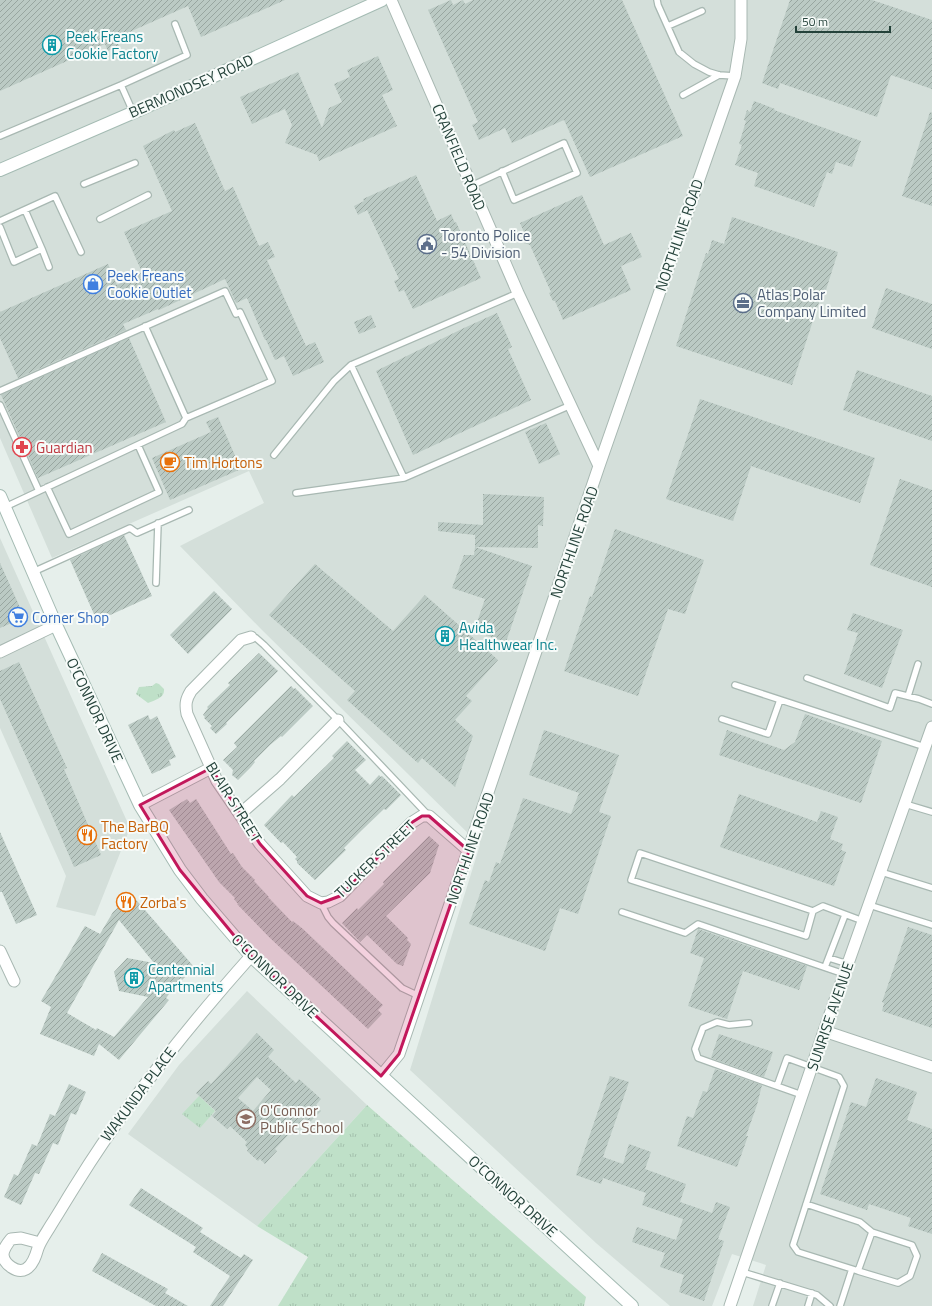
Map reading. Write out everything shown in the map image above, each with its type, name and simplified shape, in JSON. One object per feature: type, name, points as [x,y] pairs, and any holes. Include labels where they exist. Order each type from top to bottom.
[{"type":"main road","name":"BERMONDSEY ROAD","points":[[0,170],[382,0]]},
{"type":"main road","name":"O'CONNOR DRIVE","points":[[2,501],[56,625],[140,805],[180,870],[202,899],[251,956],[632,1306]]},
{"type":"street","name":"CRANFIELD ROAD","points":[[391,0],[518,293],[599,466]]},
{"type":"street","name":"NORTHLINE ROAD","points":[[382,1076],[399,1054],[599,466],[735,76],[741,40],[741,0]]},
{"type":"street","points":[[0,652],[56,625]]},
{"type":"street","name":"BLAIR STREET","points":[[251,637],[241,640],[191,691],[187,697],[187,714],[217,780],[260,844],[308,896],[321,903]]},
{"type":"street","points":[[240,814],[271,788],[338,720]]},
{"type":"street","name":"SUNRISE AVENUE","points":[[730,1306],[824,1031],[932,727]]},
{"type":"street","points":[[140,805],[211,768]]},
{"type":"street","name":"TUCKER STREET","points":[[321,903],[328,902],[340,896],[411,823],[422,816],[429,816]]},
{"type":"street","name":"BLAIR STREET","points":[[429,816],[469,851]]},
{"type":"street","points":[[0,951],[14,981]]},
{"type":"street","name":"WAKUNDA PLACE","points":[[40,1243],[101,1144],[136,1095],[186,1031],[251,956]]},
{"type":"street","points":[[824,1031],[932,1067]]},
{"type":"lane","points":[[658,0],[680,52],[694,64],[719,75],[735,76]]},
{"type":"lane","points":[[668,26],[702,11]]},
{"type":"lane","points":[[0,136],[121,85],[187,55],[175,24]]},
{"type":"lane","points":[[683,95],[719,75]]},
{"type":"lane","points":[[121,85],[133,112]]},
{"type":"lane","points":[[472,186],[502,171],[564,143],[577,173],[514,200],[502,171]]},
{"type":"lane","points":[[84,184],[135,163]]},
{"type":"lane","points":[[100,219],[148,195]]},
{"type":"lane","points":[[0,221],[55,196],[81,252]]},
{"type":"lane","points":[[25,210],[49,267]]},
{"type":"lane","points":[[0,227],[14,262],[42,249]]},
{"type":"lane","points":[[0,391],[225,291],[236,314],[240,312],[272,381],[186,418],[182,424],[47,487],[2,501]]},
{"type":"lane","points":[[274,455],[334,381],[351,365],[518,293]]},
{"type":"lane","points":[[145,326],[186,418]]},
{"type":"lane","points":[[351,365],[404,478]]},
{"type":"lane","points":[[0,405],[39,490]]},
{"type":"lane","points":[[296,493],[404,478],[571,405]]},
{"type":"lane","points":[[47,487],[69,534],[159,492],[138,444]]},
{"type":"lane","points":[[33,572],[130,528],[136,533],[189,510]]},
{"type":"lane","points":[[156,583],[158,524]]},
{"type":"lane","name":"BLAIR STREET","points":[[251,637],[256,638],[264,645],[429,816]]},
{"type":"lane","points":[[908,696],[918,664]]},
{"type":"lane","points":[[807,678],[890,708],[895,693],[932,704]]},
{"type":"lane","points":[[735,685],[925,747]]},
{"type":"lane","points":[[722,719],[768,734],[780,700]]},
{"type":"lane","points":[[905,804],[932,812]]},
{"type":"lane","points":[[813,911],[806,936],[631,880],[640,853],[813,911],[823,906],[863,921]]},
{"type":"lane","points":[[881,872],[932,888]]},
{"type":"lane","name":"BLAIR STREET","points":[[321,903],[328,917],[333,923],[402,988],[419,996]]},
{"type":"lane","points":[[869,905],[932,926]]},
{"type":"lane","points":[[622,912],[685,933],[698,924],[825,967],[846,969]]},
{"type":"lane","points":[[825,967],[845,915]]},
{"type":"lane","points":[[829,958],[846,969]]},
{"type":"lane","points":[[749,1023],[729,1025],[717,1022],[703,1028],[695,1049],[698,1058],[802,1095]]},
{"type":"lane","points":[[777,1086],[787,1058],[839,1077],[844,1086],[806,1204],[793,1245],[798,1252],[898,1283],[910,1276],[917,1256],[912,1245],[872,1232],[860,1222],[806,1204]]},
{"type":"lane","points":[[840,1306],[872,1232]]},
{"type":"lane","points":[[742,1272],[816,1295],[830,1306]]},
{"type":"lane","points":[[772,1306],[780,1283]]},
{"type":"lane","points":[[808,1306],[812,1294]]},
{"type":"highlighted area","points":[[211,768],[260,844],[307,896],[321,903],[340,896],[411,823],[422,816],[429,816],[469,851],[399,1054],[381,1076],[251,956],[180,870],[140,805]]},
{"type":"shaded area","points":[[0,0],[932,0],[932,1306],[753,1306],[766,1265],[732,1254],[712,1306],[670,1306],[596,1243],[410,1070],[480,845],[261,629],[180,546],[264,503],[249,471],[52,558],[0,438]]},
{"type":"shaded area","points":[[0,538],[130,828],[95,916],[56,907],[66,876],[0,728]]},
{"type":"shaded area","name":"O'Connor Public School","points":[[247,991],[367,1105],[257,1226],[128,1134],[179,1065]]},
{"type":"green space","points":[[156,683],[164,689],[161,697],[148,703],[136,694],[139,687],[152,686]]},
{"type":"green space","points":[[199,1096],[215,1111],[200,1128],[182,1114]]},
{"type":"green space","points":[[367,1105],[586,1297],[584,1306],[278,1306],[308,1257],[257,1226]]},
{"type":"building","name":"Peek Freans Cookie Factory","points":[[0,0],[285,0],[201,37],[188,6],[116,38],[119,46],[108,51],[105,44],[0,91]]},
{"type":"building","points":[[451,0],[453,5],[463,0],[465,4],[473,0],[622,0],[683,136],[590,177],[564,120],[512,143],[505,128],[479,140],[472,125],[478,122],[428,10]]},
{"type":"building","points":[[790,0],[872,0],[932,20],[932,89],[891,75],[877,117],[780,83],[778,89],[762,83]]},
{"type":"building","points":[[378,56],[393,90],[382,95],[397,126],[319,161],[317,155],[285,143],[292,125],[285,109],[252,124],[240,97],[298,72],[322,128],[329,108],[342,102],[334,84],[350,77],[347,70]]},
{"type":"building","points":[[754,101],[775,109],[774,110],[861,141],[852,167],[836,162],[832,174],[827,172],[814,207],[754,186],[758,173],[735,165],[742,145],[739,144],[746,121],[744,120],[747,110],[750,112]]},
{"type":"building","points":[[930,112],[932,113],[932,206],[902,196]]},
{"type":"building","points":[[195,123],[225,191],[233,187],[259,246],[268,242],[275,257],[267,260],[306,346],[315,342],[324,362],[293,376],[284,356],[275,360],[247,298],[236,303],[225,279],[159,310],[158,309],[123,324],[126,330],[18,378],[0,338],[0,312],[108,264],[117,285],[142,272],[124,232],[172,211],[143,146],[174,130],[175,132]]},
{"type":"building","name":"Toronto Police - 54 Division","points":[[416,175],[437,221],[451,214],[481,278],[413,309],[404,290],[399,292],[394,281],[399,279],[367,210],[358,215],[354,206],[364,201],[363,199]]},
{"type":"building","points":[[582,195],[604,245],[631,233],[642,257],[621,266],[631,290],[563,320],[555,301],[553,301],[549,293],[551,292],[530,245],[524,243],[526,237],[520,223]]},
{"type":"building","points":[[732,217],[838,252],[825,293],[822,293],[792,385],[676,346],[706,253],[708,254],[712,240],[724,244]]},
{"type":"building","points":[[886,288],[932,304],[932,349],[872,328]]},
{"type":"building","points":[[497,313],[512,347],[508,349],[531,400],[413,455],[376,371]]},
{"type":"building","points":[[371,315],[376,327],[359,334],[354,322]]},
{"type":"building","points":[[129,338],[166,422],[38,478],[1,395]]},
{"type":"building","points":[[857,370],[932,396],[932,441],[843,410]]},
{"type":"building","points":[[700,399],[875,458],[860,503],[751,466],[733,521],[666,499]]},
{"type":"building","points":[[218,417],[241,469],[170,500],[152,458],[211,432],[206,422]]},
{"type":"building","points":[[546,423],[560,454],[539,464],[525,432]]},
{"type":"building","points":[[900,479],[932,490],[932,587],[870,565]]},
{"type":"building","points":[[483,494],[544,497],[543,526],[538,525],[538,548],[475,547],[475,535],[438,531],[438,522],[483,525]]},
{"type":"building","points":[[615,529],[704,560],[685,614],[668,609],[638,696],[564,671],[590,596],[592,597]]},
{"type":"building","points":[[124,535],[152,596],[97,621],[70,560]]},
{"type":"building","points":[[475,547],[532,566],[506,642],[474,631],[485,599],[452,588],[464,555],[474,555]]},
{"type":"building","points":[[0,563],[23,614],[21,619],[0,628]]},
{"type":"building","points":[[315,564],[393,631],[425,595],[498,660],[466,696],[472,701],[455,720],[473,736],[455,787],[422,758],[418,763],[347,700],[355,691],[269,615]]},
{"type":"building","points":[[214,591],[232,609],[188,654],[170,635]]},
{"type":"building","points":[[853,613],[903,630],[882,688],[844,674],[858,633],[847,630]]},
{"type":"building","points":[[259,653],[278,671],[216,734],[210,728],[212,726],[203,715],[208,708],[207,707],[230,685],[228,683]]},
{"type":"building","points":[[19,662],[67,768],[64,769],[101,855],[74,867],[0,699],[0,671]]},
{"type":"building","points":[[291,686],[294,689],[295,688],[313,706],[282,737],[281,736],[270,745],[238,780],[232,775],[233,770],[223,760],[237,747],[234,743]]},
{"type":"building","points":[[805,714],[882,741],[861,803],[719,755],[727,730],[784,750],[795,742]]},
{"type":"building","points":[[148,715],[150,720],[157,716],[176,757],[169,760],[171,765],[152,774],[128,725]]},
{"type":"building","points":[[544,730],[619,755],[599,812],[611,816],[578,914],[560,908],[545,951],[469,924],[485,880],[489,882],[496,862],[500,864],[523,798],[571,814],[579,793],[529,775]]},
{"type":"building","points":[[347,741],[366,760],[355,770],[370,785],[379,775],[381,777],[382,776],[401,795],[362,830],[344,848],[346,850],[315,880],[297,863],[295,859],[297,857],[264,825],[292,795],[294,797],[334,758],[332,756]]},
{"type":"building","points":[[739,794],[817,822],[821,811],[838,817],[830,839],[843,844],[841,850],[846,852],[834,886],[720,847]]},
{"type":"building","points":[[187,799],[190,803],[196,799],[231,854],[233,853],[242,867],[255,880],[254,881],[268,897],[292,922],[293,921],[303,929],[383,1005],[378,1010],[382,1014],[368,1029],[270,938],[237,904],[234,899],[235,898],[219,882],[169,810]]},
{"type":"building","points":[[0,832],[37,915],[16,924],[2,892],[0,892]]},
{"type":"building","points":[[429,836],[439,845],[430,873],[386,916],[408,938],[407,940],[411,944],[403,966],[397,964],[367,935],[360,942],[342,923],[357,908],[358,910],[384,884],[383,882]]},
{"type":"building","name":"Centennial Apartments","points":[[132,895],[195,968],[182,980],[181,978],[166,998],[169,1000],[119,1060],[99,1044],[94,1056],[40,1034],[51,1007],[41,1001],[85,926],[100,934],[113,912]],"holes":[[[119,920],[154,963],[127,958],[114,972],[119,991],[148,997],[114,1037],[97,1028],[96,1030],[67,1013]]]},
{"type":"building","points":[[908,927],[932,935],[932,1028],[882,1011],[884,1003],[882,1002]]},
{"type":"building","points":[[698,929],[807,966],[799,990],[743,971],[727,1019],[688,1006],[704,958],[690,953]]},
{"type":"building","points":[[257,1033],[274,1050],[268,1057],[296,1083],[299,1079],[321,1099],[316,1105],[321,1111],[309,1123],[304,1118],[275,1149],[277,1151],[265,1164],[260,1159],[258,1161],[247,1151],[248,1149],[245,1145],[247,1142],[230,1126],[227,1129],[212,1116],[216,1111],[196,1093],[208,1081],[211,1084]],"holes":[[[257,1077],[271,1090],[253,1111],[238,1098]]]},
{"type":"building","points":[[719,1034],[773,1052],[764,1077],[711,1058]]},
{"type":"building","points":[[715,1069],[762,1085],[757,1105],[746,1136],[748,1136],[737,1167],[677,1146],[687,1116],[693,1118],[703,1091],[707,1092]]},
{"type":"building","points":[[610,1076],[629,1082],[603,1157],[623,1164],[629,1144],[651,1152],[645,1169],[686,1184],[680,1202],[712,1213],[716,1202],[730,1207],[718,1239],[724,1241],[704,1301],[679,1292],[684,1275],[660,1267],[665,1253],[632,1242],[637,1227],[676,1240],[683,1219],[642,1205],[646,1193],[603,1178],[601,1184],[576,1175]]},
{"type":"building","points":[[876,1078],[917,1092],[907,1120],[932,1129],[932,1234],[908,1226],[911,1218],[869,1204],[867,1210],[820,1194],[851,1102],[866,1107]]},
{"type":"building","points":[[69,1084],[86,1092],[76,1115],[71,1113],[58,1145],[53,1143],[39,1174],[35,1173],[21,1205],[4,1197],[14,1174],[18,1176],[32,1144],[37,1146],[50,1114],[55,1116]]},
{"type":"building","points":[[141,1188],[203,1228],[200,1232],[241,1258],[244,1254],[253,1260],[223,1306],[210,1306],[230,1276],[193,1252],[196,1247],[129,1205]]},
{"type":"building","points":[[102,1253],[168,1289],[165,1293],[188,1306],[156,1306],[92,1271]]},
{"type":"place","name":"Peek Freans Cookie Factory","points":[[52,45]]},
{"type":"place","name":"Toronto Police - 54 Division","points":[[427,244]]},
{"type":"place","name":"Peek Freans Cookie Outlet","points":[[93,284]]},
{"type":"place","name":"Atlas Polar Company Limited","points":[[743,303]]},
{"type":"place","name":"Guardian","points":[[22,447]]},
{"type":"place","name":"Tim Hortons","points":[[170,462]]},
{"type":"place","name":"Corner Shop","points":[[18,617]]},
{"type":"place","name":"Avida Healthwear Inc.","points":[[445,636]]},
{"type":"place","name":"The BarBQ Factory","points":[[87,835]]},
{"type":"place","name":"Zorba's","points":[[126,902]]},
{"type":"place","name":"Centennial Apartments","points":[[134,978]]},
{"type":"place","name":"O'Connor Public School","points":[[246,1119]]}]
